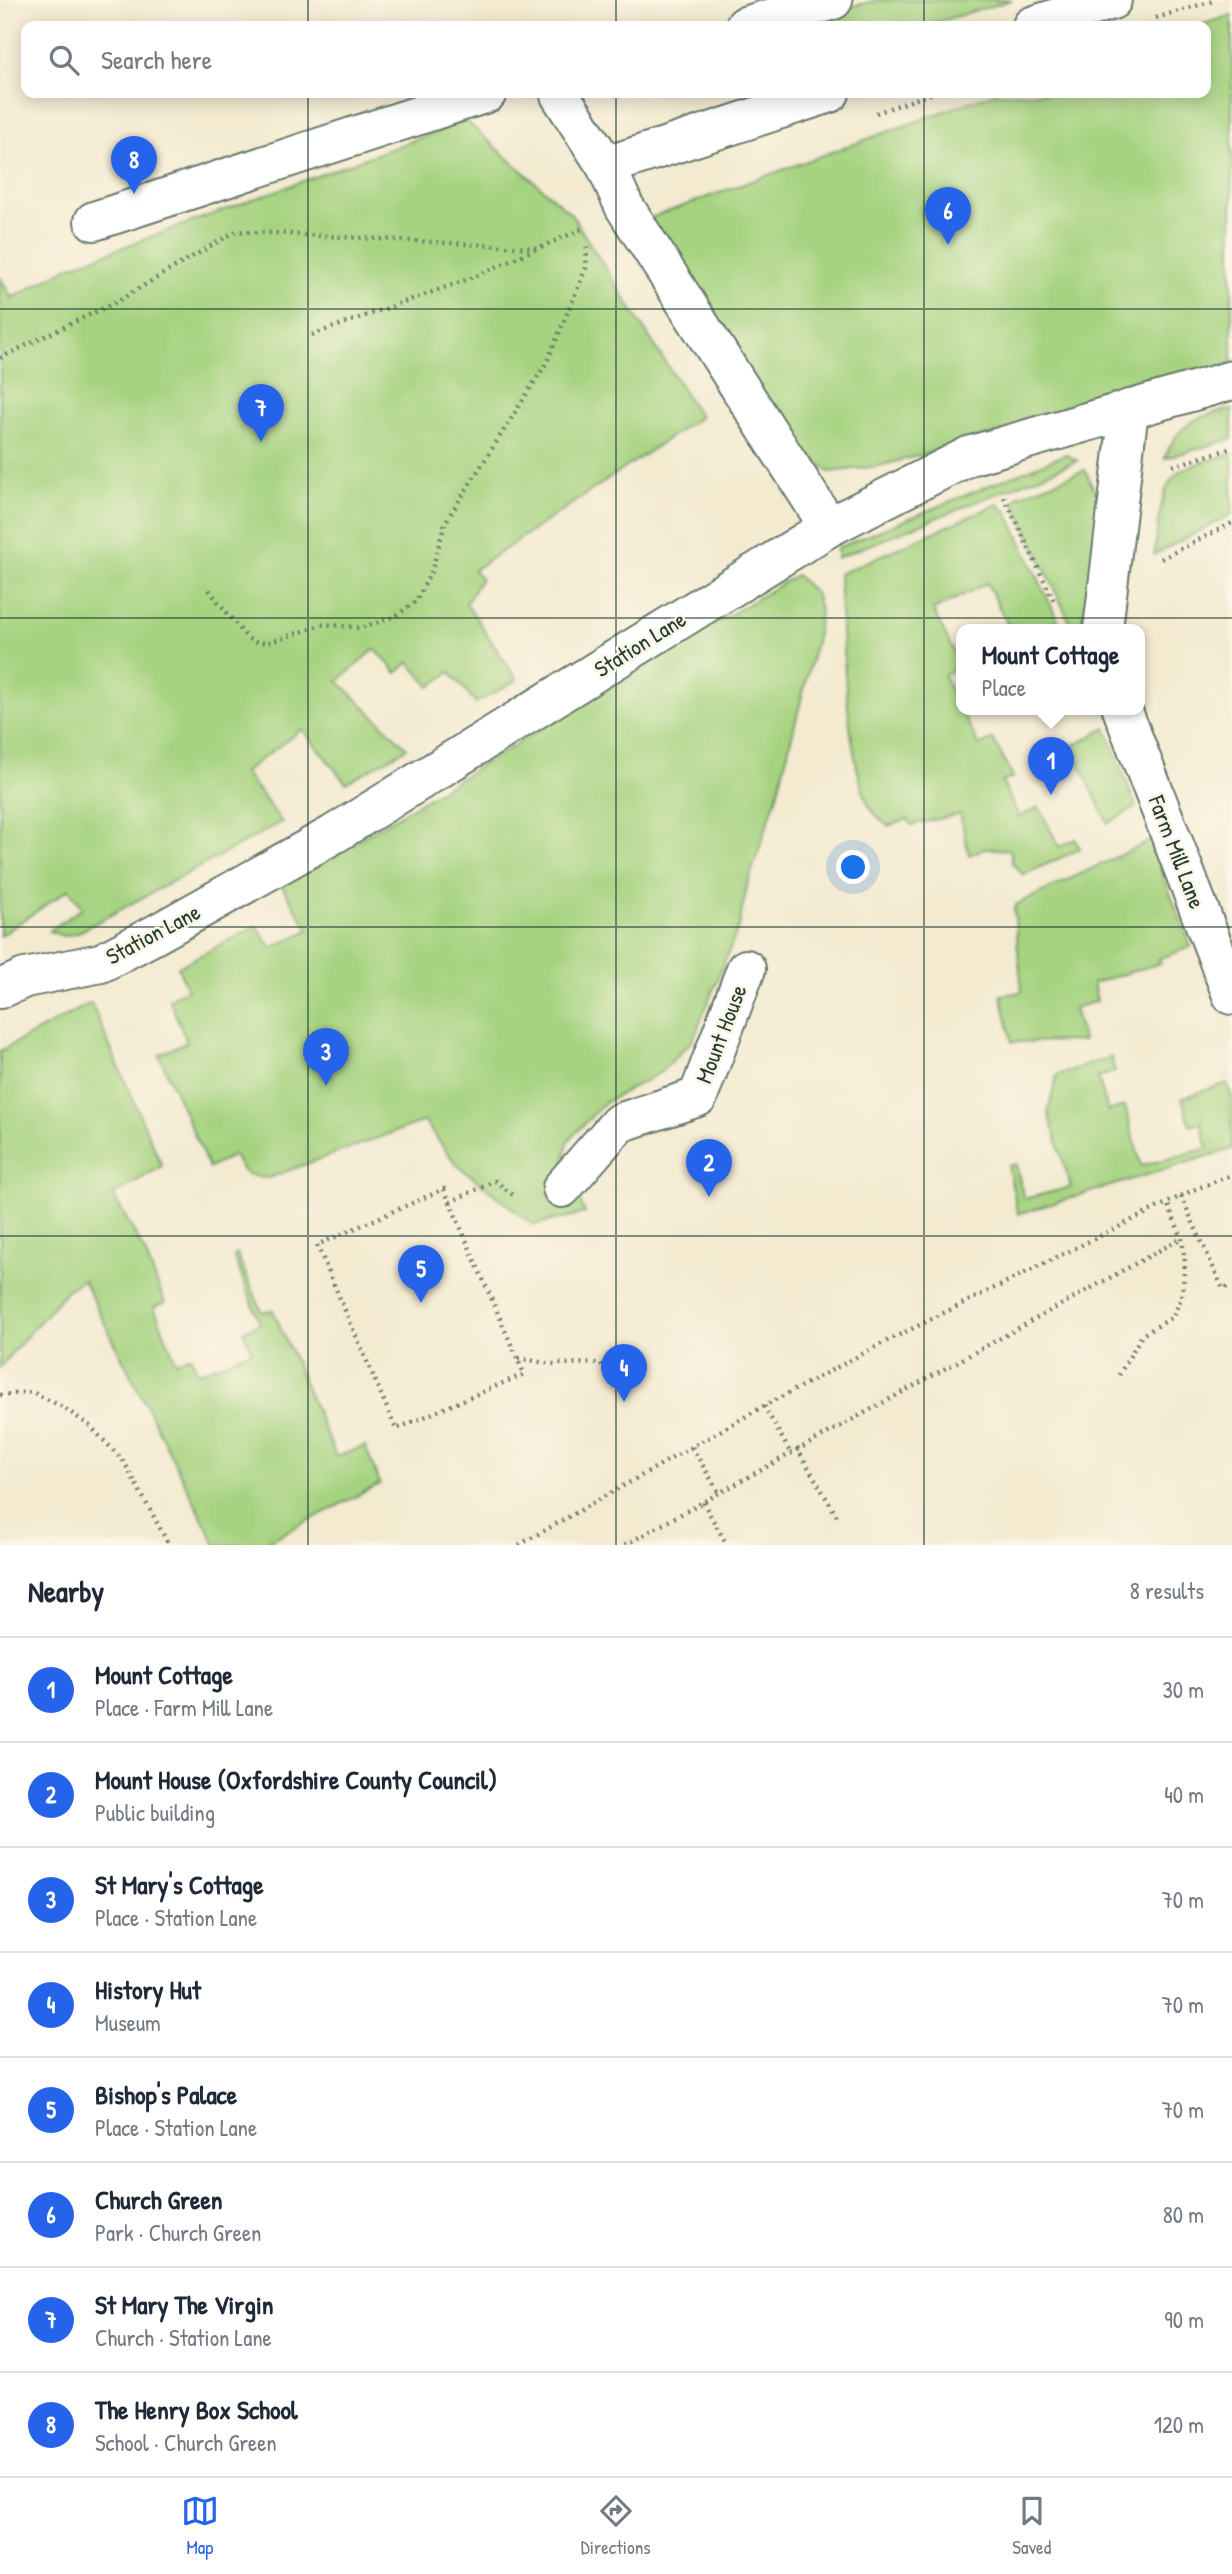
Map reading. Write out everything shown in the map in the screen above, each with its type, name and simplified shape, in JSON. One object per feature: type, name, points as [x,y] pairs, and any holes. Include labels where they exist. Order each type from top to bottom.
[{"type":"street","points":[[743,0],[745,21]]},
{"type":"street","points":[[763,21],[833,0]]},
{"type":"street","points":[[1047,21],[1112,0]]},
{"type":"street","points":[[94,220],[472,98]]},
{"type":"street","points":[[562,98],[606,166],[624,206],[829,527]]},
{"type":"street","points":[[606,166],[815,98]]},
{"type":"street","name":"Station Lane","points":[[0,989],[25,978],[101,963],[156,934],[334,834],[829,527],[969,456],[1232,380]]},
{"type":"street","points":[[1104,624],[1129,409]]},
{"type":"street","name":"Farm Mill Lane","points":[[1124,715],[1232,995]]},
{"type":"street","name":"Mount House","points":[[562,1188],[619,1123],[698,1097],[746,970]]},
{"type":"path","points":[[1146,21],[1216,0]]},
{"type":"path","points":[[209,590],[247,638],[268,643],[324,624],[361,628],[396,616],[416,601],[432,570],[444,523],[547,362],[586,268],[588,227],[474,277],[312,335]]},
{"type":"path","points":[[0,358],[116,302],[236,231],[539,248]]},
{"type":"path","points":[[1124,462],[1164,469],[1232,447]]},
{"type":"path","points":[[991,501],[1015,491]]},
{"type":"path","points":[[1003,495],[1056,604]]},
{"type":"path","points":[[1153,563],[1232,523]]},
{"type":"path","points":[[519,1545],[764,1406],[881,1344],[1181,1196],[1232,1175]]},
{"type":"path","points":[[450,1202],[495,1181],[532,1211],[562,1188]]},
{"type":"path","points":[[444,1189],[517,1358],[524,1374],[396,1429],[317,1245],[444,1189]]},
{"type":"path","points":[[1181,1196],[1223,1289],[1232,1285]]},
{"type":"path","points":[[1119,1375],[1142,1335],[1173,1317],[1179,1305],[1185,1262],[1182,1238],[1167,1203]]},
{"type":"path","points":[[625,1545],[1182,1238]]},
{"type":"path","points":[[517,1358],[551,1364],[601,1363],[612,1385]]},
{"type":"path","points":[[0,1395],[32,1392],[63,1407],[90,1426],[123,1460],[169,1545]]},
{"type":"path","points":[[764,1406],[790,1452]]},
{"type":"path","points":[[692,1447],[719,1493]]},
{"type":"path","points":[[797,1448],[838,1518]]},
{"type":"path","points":[[703,1502],[727,1545]]},
{"type":"green space","points":[[878,0],[1012,0],[941,21],[827,21],[840,11]]},
{"type":"green space","points":[[1232,15],[1232,363],[943,449],[879,466],[829,472],[789,438],[650,218],[980,98],[1211,98],[1211,22]]},
{"type":"green space","points":[[466,121],[571,214],[700,417],[474,570],[481,578],[466,603],[517,680],[476,703],[450,672],[430,687],[409,662],[397,673],[375,649],[338,681],[407,748],[346,783],[302,729],[244,772],[282,822],[77,933],[63,936],[49,931],[82,908],[69,889],[0,936],[0,277],[12,298],[69,267]]},
{"type":"green space","points":[[1232,409],[1232,439],[1165,458],[1176,437],[1190,423],[1209,414]]},
{"type":"green space","points":[[1066,454],[1077,461],[837,558],[837,548]]},
{"type":"green space","points":[[1232,454],[1232,514],[1154,555],[1160,510],[1172,479],[1191,466]]},
{"type":"green space","points":[[1085,470],[1101,504],[1100,530],[1082,624],[1071,624],[1014,502],[1018,496]]},
{"type":"green space","points":[[998,504],[1007,512],[1060,624],[1008,624],[987,583],[933,610],[956,656],[956,669],[944,676],[956,700],[956,715],[964,715],[979,746],[993,739],[1013,777],[1002,782],[1019,817],[1039,807],[1059,847],[1075,839],[1080,849],[1023,875],[1012,863],[1010,850],[985,848],[969,855],[960,814],[911,825],[908,819],[888,826],[874,813],[862,787],[850,728],[839,574]]},
{"type":"green space","points":[[796,575],[815,593],[820,610],[817,637],[777,795],[747,886],[739,926],[693,1040],[661,1072],[604,1103],[568,1141],[564,1164],[585,1213],[533,1225],[456,1164],[424,1121],[268,1178],[246,1173],[234,1155],[209,1168],[159,1055],[187,1042],[169,999],[187,989],[178,967],[256,926],[272,948],[309,930],[282,886]]},
{"type":"green space","points":[[1106,728],[1136,807],[1108,823],[1071,747]]},
{"type":"green space","points":[[1150,841],[1191,947],[1158,959],[1161,963],[1093,983],[1097,1001],[1074,1008],[1083,1041],[1012,1042],[1001,995],[1022,992],[1014,909],[1017,904]]},
{"type":"green space","points":[[91,1003],[162,1166],[113,1195],[143,1248],[165,1303],[154,1307],[176,1362],[191,1356],[198,1373],[252,1351],[243,1331],[260,1323],[234,1257],[237,1254],[262,1312],[273,1310],[336,1457],[365,1446],[380,1484],[261,1545],[216,1545],[83,1280],[67,1290],[0,1367],[0,1051]]},
{"type":"green space","points":[[1111,1057],[1115,1072],[1098,1077],[1108,1111],[1125,1106],[1141,1166],[1208,1148],[1201,1122],[1190,1125],[1182,1098],[1227,1083],[1232,1097],[1232,1149],[1018,1214],[1008,1166],[1016,1164],[1024,1199],[1071,1187],[1048,1112],[1057,1075]]},
{"type":"place","name":"The Henry Box School","points":[[134,194]]},
{"type":"place","name":"Church Green","points":[[948,245]]},
{"type":"place","name":"St Mary The Virgin","points":[[261,442]]},
{"type":"place","name":"Mount Cottage","points":[[1051,795]]},
{"type":"place","name":"St Mary's Cottage","points":[[326,1086]]},
{"type":"place","name":"Mount House (Oxfordshire County Council)","points":[[709,1197]]},
{"type":"place","name":"Bishop's Palace","points":[[421,1303]]},
{"type":"place","name":"History Hut","points":[[624,1402]]}]
